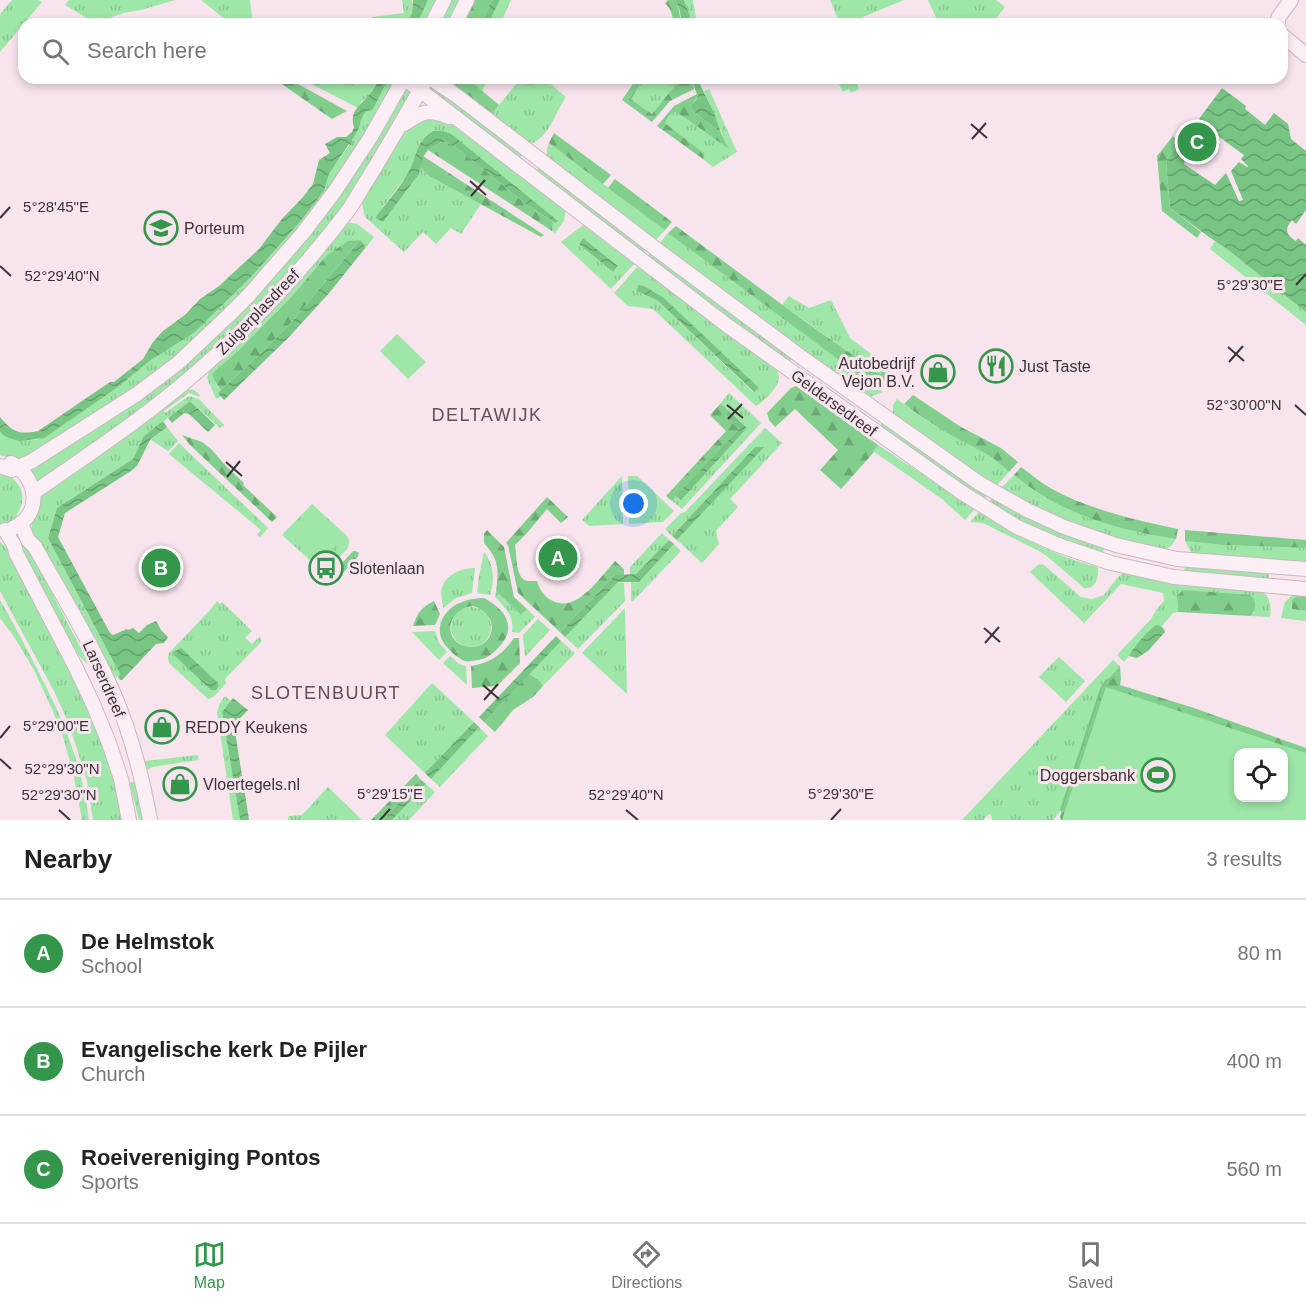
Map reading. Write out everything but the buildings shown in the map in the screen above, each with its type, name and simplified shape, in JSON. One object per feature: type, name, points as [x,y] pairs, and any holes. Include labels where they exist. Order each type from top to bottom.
[{"type":"main road","points":[[435,18],[444,0]]},
{"type":"main road","points":[[458,18],[466,0]]},
{"type":"main road","points":[[1278,18],[1291,0]]},
{"type":"main road","points":[[1288,40],[1306,55]]},
{"type":"main road","name":"Zuigerplasdreef","points":[[10,468],[32,461],[137,394],[178,363],[236,308],[303,233],[335,191],[370,138],[401,84]]},
{"type":"main road","name":"Zuigerplasdreef","points":[[33,493],[182,385],[255,318],[291,280],[348,210],[425,84]]},
{"type":"main road","name":"Geldersedreef","points":[[428,84],[460,122],[648,266],[792,373],[976,502],[1017,527],[1058,545],[1111,563],[1174,577],[1306,589]]},
{"type":"main road","name":"Geldersedreef","points":[[430,84],[457,96],[648,243],[830,378],[989,488],[1027,510],[1064,527],[1116,545],[1177,560],[1306,569]]},
{"type":"main road","points":[[447,84],[457,96]]},
{"type":"main road","points":[[399,127],[417,114],[426,112],[442,114],[460,122]]},
{"type":"main road","points":[[0,460],[22,478],[28,494],[23,522]]},
{"type":"main road","points":[[2,533],[23,522],[32,508],[33,493],[28,478],[10,468]]},
{"type":"main road","name":"Larserdreef","points":[[23,522],[28,540],[35,547],[93,651],[114,694],[143,781],[150,820]]},
{"type":"main road","name":"Larserdreef","points":[[2,533],[14,545],[93,704],[121,778],[129,820]]},
{"type":"green space","points":[[12,0],[42,2],[29,18],[18,18],[18,31],[0,52],[0,14]]},
{"type":"green space","points":[[69,0],[175,0],[110,18],[86,18],[65,5]]},
{"type":"green space","points":[[201,0],[250,0],[252,18],[224,18]]},
{"type":"green space","points":[[402,0],[412,0],[410,18],[372,17],[404,13]]},
{"type":"green space","points":[[428,0],[439,0],[430,18],[420,18]]},
{"type":"green space","points":[[449,0],[460,0],[452,18],[440,18]]},
{"type":"green space","points":[[470,0],[492,0],[484,18],[462,18]]},
{"type":"green space","points":[[500,0],[511,0],[503,18],[491,18]]},
{"type":"green space","points":[[668,0],[675,0],[678,3],[680,18],[673,18],[665,3]]},
{"type":"green space","points":[[684,0],[693,0],[696,18],[690,18]]},
{"type":"green space","points":[[830,0],[904,0],[860,18],[838,18]]},
{"type":"green space","points":[[928,0],[996,0],[1005,7],[997,18],[936,18]]},
{"type":"green space","points":[[282,84],[298,84],[347,111],[332,119]]},
{"type":"green space","points":[[312,84],[376,84],[358,108]]},
{"type":"green space","points":[[385,84],[396,84],[322,201],[260,277],[177,356],[138,387],[32,455],[17,460],[0,455],[0,431],[13,438],[39,439],[118,387],[169,347],[195,332],[252,276],[324,191],[329,174],[353,142],[365,112]]},
{"type":"green space","points":[[427,84],[433,84],[524,154],[520,158],[424,89]]},
{"type":"green space","points":[[455,84],[474,84],[499,105],[491,115]]},
{"type":"green space","points":[[474,84],[486,84],[482,91]]},
{"type":"green space","points":[[516,84],[550,84],[566,97],[544,134],[533,143],[526,142],[491,115]]},
{"type":"green space","points":[[633,84],[640,84],[631,99],[652,114],[676,84],[693,84],[694,89],[670,101],[652,122],[622,100]]},
{"type":"green space","points":[[640,84],[676,84],[652,114],[631,99]]},
{"type":"green space","points":[[839,84],[857,84],[859,89],[851,93],[849,89],[843,92]]},
{"type":"green space","points":[[407,86],[414,91],[394,129],[330,225],[292,271],[227,337],[179,379],[38,482],[36,481],[29,469],[113,417],[257,292],[403,87]]},
{"type":"green space","points":[[709,89],[737,152],[713,167],[703,159],[705,154],[665,123],[674,112],[728,148],[704,91]]},
{"type":"green space","points":[[697,94],[693,111],[721,133],[729,149],[674,112],[665,123],[705,154],[703,159],[657,126],[674,106]]},
{"type":"green space","points":[[441,117],[566,209],[564,221],[555,233],[552,231],[553,222],[555,223],[442,131],[433,131],[420,142],[410,171],[375,218],[383,222],[419,174],[420,167],[429,176],[481,204],[461,234],[451,228],[436,244],[423,232],[404,252],[365,217],[361,199],[404,132],[413,121]]},
{"type":"green space","points":[[554,133],[611,175],[603,184],[549,143]]},
{"type":"green space","points":[[1173,136],[1179,142],[1166,161],[1170,208],[1201,232],[1197,238],[1162,211],[1157,156]]},
{"type":"green space","points":[[441,142],[449,143],[462,152],[526,204],[553,222],[552,231],[428,150]]},
{"type":"green space","points":[[549,143],[665,230],[655,241],[547,158]]},
{"type":"green space","points":[[423,156],[544,235],[541,237],[429,176],[420,167]]},
{"type":"green space","points":[[540,167],[647,249],[641,255],[536,173]]},
{"type":"green space","points":[[615,179],[672,222],[665,230],[608,188]]},
{"type":"green space","points":[[346,222],[357,224],[374,237],[366,247],[360,240],[326,256],[294,294],[212,374],[221,390],[218,393],[221,396],[216,399],[207,378],[210,368]]},
{"type":"green space","points":[[583,225],[634,264],[611,289],[561,242]],"holes":[[[583,238],[618,266],[613,272],[579,244]]]},
{"type":"green space","points":[[676,226],[880,374],[882,371],[890,372],[878,389],[668,233]]},
{"type":"green space","points":[[668,233],[883,392],[867,398],[659,244]]},
{"type":"green space","points":[[360,240],[290,324],[221,390],[212,374],[294,294],[326,256],[348,241]]},
{"type":"green space","points":[[1215,241],[1306,312],[1306,325],[1210,249]]},
{"type":"green space","points":[[651,252],[793,358],[788,363],[645,258]]},
{"type":"green space","points":[[637,267],[660,281],[775,365],[779,379],[776,387],[756,406],[653,309],[628,306],[614,293]],"holes":[[[640,293],[664,298],[758,388],[753,392],[658,301]]]},
{"type":"green space","points":[[789,296],[809,308],[831,300],[850,338],[887,366],[890,372],[883,371],[880,374],[782,305]]},
{"type":"green space","points":[[397,334],[426,362],[408,379],[380,351]]},
{"type":"green space","points":[[796,386],[878,445],[841,489],[820,470],[838,450],[795,409],[775,427],[769,420],[767,413],[791,388]]},
{"type":"green space","points":[[186,389],[194,390],[200,395],[199,397],[189,393],[164,411],[165,413],[189,396],[199,399],[224,425],[220,428],[190,401],[143,437],[133,459],[57,508],[48,538],[120,674],[111,682],[32,532],[31,520],[41,490]]},
{"type":"green space","points":[[729,393],[761,423],[682,509],[672,501],[676,496],[681,499],[747,428],[721,403]]},
{"type":"green space","points":[[913,395],[961,427],[1001,448],[1018,462],[1009,472],[986,454],[937,427],[904,404]]},
{"type":"green space","points":[[897,399],[920,416],[995,459],[1009,472],[996,486],[984,479],[893,415],[893,405]]},
{"type":"green space","points":[[721,403],[728,410],[725,415],[739,429],[672,501],[666,496],[726,431],[710,415]]},
{"type":"green space","points":[[883,422],[988,495],[982,501],[881,430],[880,425]]},
{"type":"green space","points":[[167,427],[178,441],[168,451],[151,440]]},
{"type":"green space","points":[[765,428],[782,443],[730,499],[738,507],[716,531],[719,544],[702,563],[677,540],[763,447],[755,447],[672,536],[665,529],[681,513],[685,512]]},
{"type":"green space","points":[[182,435],[202,442],[211,449],[244,483],[243,485],[277,517],[272,522]]},
{"type":"green space","points":[[179,443],[268,528],[260,537],[257,535],[261,530],[169,454]]},
{"type":"green space","points":[[878,445],[975,509],[965,520],[942,499],[873,451]]},
{"type":"green space","points":[[1021,467],[1048,487],[1082,503],[1130,518],[1178,529],[1176,539],[1132,531],[1070,510],[1032,489],[1014,475]]},
{"type":"green space","points":[[0,471],[17,482],[22,496],[15,521],[0,525]]},
{"type":"green space","points":[[1014,475],[1051,500],[1090,518],[1132,531],[1176,539],[1163,551],[1146,549],[1063,521],[1000,489]]},
{"type":"green space","points":[[622,476],[623,524],[589,526],[582,520]]},
{"type":"green space","points":[[628,476],[637,476],[674,511],[663,522],[629,524]]},
{"type":"green space","points":[[547,497],[568,517],[561,523],[547,509],[515,545],[518,571],[523,579],[537,581],[546,596],[555,602],[564,603],[573,602],[581,597],[615,561],[624,569],[624,575],[615,575],[560,632],[518,593],[506,543]]},
{"type":"green space","points":[[993,497],[1033,519],[1104,547],[1103,555],[1029,527],[987,504]]},
{"type":"green space","points":[[312,504],[348,537],[349,542],[348,548],[324,573],[282,535]]},
{"type":"green space","points":[[979,512],[1036,544],[1098,567],[1096,582],[1091,587],[1084,588],[1039,551],[983,523],[970,522]]},
{"type":"green space","points":[[312,516],[339,541],[322,560],[294,535]]},
{"type":"green space","points":[[19,530],[90,666],[80,657],[71,643],[11,533]]},
{"type":"green space","points":[[487,530],[504,547],[514,597],[527,609],[521,615],[496,591],[497,565],[484,543],[484,534]]},
{"type":"green space","points":[[1185,530],[1306,540],[1306,548],[1185,541]]},
{"type":"green space","points":[[662,533],[669,540],[636,574],[630,575],[630,567]]},
{"type":"green space","points":[[1185,541],[1306,548],[1306,564],[1270,559],[1192,554]]},
{"type":"green space","points":[[0,542],[14,559],[105,741],[125,820],[93,820],[87,781],[69,724],[54,691],[0,591]]},
{"type":"green space","points":[[674,544],[681,551],[631,601],[631,582],[640,581]]},
{"type":"green space","points":[[353,551],[359,553],[357,558],[339,577],[335,578],[333,574],[335,571]]},
{"type":"green space","points":[[484,552],[493,573],[490,595],[477,593]]},
{"type":"green space","points":[[1039,564],[1044,565],[1081,597],[1092,599],[1104,595],[1123,573],[1176,585],[1263,592],[1270,603],[1270,617],[1251,616],[1255,612],[1177,596],[1178,612],[1173,613],[1161,627],[1150,630],[1124,662],[1117,655],[1151,619],[1164,601],[1163,593],[1121,584],[1084,623],[1030,572]]},
{"type":"green space","points":[[1186,565],[1269,571],[1269,578],[1186,574],[1184,570]]},
{"type":"green space","points":[[475,568],[472,593],[456,598],[443,608],[442,587],[448,578],[458,571]]},
{"type":"green space","points":[[618,582],[624,583],[625,601],[578,649],[565,637]]},
{"type":"green space","points":[[1183,590],[1250,595],[1255,602],[1255,608],[1251,616],[1178,612],[1177,596]]},
{"type":"green space","points":[[496,591],[521,615],[527,609],[535,617],[519,633],[512,632],[511,617],[495,597]]},
{"type":"green space","points":[[1294,593],[1306,594],[1306,597],[1296,596],[1292,600],[1292,609],[1306,611],[1306,621],[1281,618],[1285,602]]},
{"type":"green space","points":[[1296,596],[1306,597],[1306,611],[1292,609],[1292,600]]},
{"type":"green space","points":[[484,598],[504,614],[507,620],[507,634],[503,642],[488,656],[474,661],[464,661],[452,653],[443,642],[441,624],[446,613],[456,605],[467,600]],"holes":[[[473,606],[490,618],[491,633],[488,639],[479,646],[463,645],[452,635],[450,628],[452,621],[463,609]]]},
{"type":"green space","points":[[0,600],[61,719],[81,777],[89,820],[82,820],[73,772],[52,709],[34,670],[0,618]]},
{"type":"green space","points":[[217,601],[220,604],[222,602],[252,631],[245,638],[252,644],[259,637],[262,641],[225,679],[226,683],[218,692],[208,699],[169,663],[168,658],[169,653]]},
{"type":"green space","points":[[434,601],[440,614],[435,625],[413,626],[420,611]]},
{"type":"green space","points":[[471,607],[479,608],[485,613],[490,619],[490,635],[485,641],[479,646],[471,647],[463,646],[457,641],[452,635],[451,627],[452,619],[457,613],[463,608]]},
{"type":"green space","points":[[625,608],[627,694],[582,653]]},
{"type":"green space","points":[[538,619],[550,630],[525,657],[523,635]]},
{"type":"green space","points":[[435,631],[439,643],[447,652],[439,660],[412,632]]},
{"type":"green space","points":[[514,638],[519,638],[520,663],[497,686],[472,688],[471,666],[496,657]]},
{"type":"green space","points":[[561,641],[575,653],[543,686],[539,680],[529,674]]},
{"type":"green space","points":[[450,656],[459,664],[466,666],[467,685],[443,663]]},
{"type":"green space","points":[[1059,657],[1085,681],[1066,702],[1039,677]]},
{"type":"green space","points":[[1113,660],[1120,666],[1107,680],[1099,694],[1061,810],[1053,820],[992,820],[991,814],[983,820],[962,820]]},
{"type":"green space","points":[[1120,666],[1120,685],[1194,708],[1306,748],[1306,755],[1115,691],[1071,820],[1061,820],[1064,799],[1099,694],[1107,680]]},
{"type":"green space","points":[[529,674],[539,680],[543,686],[533,697],[513,710],[495,732],[484,722]]},
{"type":"green space","points":[[432,683],[474,722],[425,773],[385,735]]},
{"type":"green space","name":"Doggersbank","points":[[1106,687],[1306,753],[1306,820],[1062,820]]},
{"type":"green space","points":[[225,696],[231,701],[222,712],[240,820],[233,820],[217,712]]},
{"type":"green space","points":[[479,727],[488,736],[440,787],[431,779]]},
{"type":"green space","points":[[197,755],[198,760],[152,767],[146,771],[142,760],[146,761]]},
{"type":"green space","points":[[416,774],[420,779],[383,820],[371,820]]},
{"type":"green space","points":[[131,782],[137,782],[148,820],[139,820]]},
{"type":"green space","points":[[426,784],[435,792],[409,820],[392,820]]},
{"type":"green space","points":[[328,787],[362,820],[288,820],[289,816],[302,815]]},
{"type":"water","points":[[413,0],[428,0],[420,18],[410,18]]},
{"type":"water","points":[[492,0],[500,0],[491,18],[484,18]]},
{"type":"water","points":[[675,0],[684,0],[690,18],[680,18]]},
{"type":"water","points":[[376,84],[386,84],[373,109],[365,112],[353,142],[349,144],[329,174],[324,191],[252,276],[195,332],[151,360],[118,387],[44,438],[19,441],[3,435],[0,431],[0,417],[16,431],[26,433],[38,431],[110,382],[114,382],[143,359],[163,331],[219,286],[259,249],[313,184],[319,160],[330,153],[325,144],[337,137],[346,137],[352,132],[354,113]]},
{"type":"water","points":[[693,84],[700,84],[721,133],[693,111],[692,105],[698,97]]},
{"type":"water","points":[[1222,88],[1246,106],[1245,109],[1265,125],[1274,113],[1288,124],[1291,139],[1306,151],[1306,210],[1296,224],[1292,220],[1289,223],[1287,229],[1293,239],[1296,241],[1298,238],[1306,245],[1306,312],[1227,249],[1170,208],[1166,161],[1179,142],[1187,148],[1184,164],[1215,185],[1226,173],[1239,201],[1243,200],[1231,171],[1239,162],[1248,166],[1241,159],[1244,155],[1204,126],[1205,123],[1199,119]]},
{"type":"water","points":[[433,131],[451,134],[558,221],[555,223],[526,204],[462,152],[449,143],[441,142],[428,150],[423,157],[419,174],[383,222],[375,218],[405,177],[423,139]]},
{"type":"water","points":[[583,238],[618,266],[613,272],[579,244]]},
{"type":"water","points":[[360,240],[366,247],[330,292],[289,337],[224,400],[218,393],[290,324]]},
{"type":"water","points":[[638,285],[664,298],[759,388],[754,392],[658,301],[637,291]]},
{"type":"water","points":[[190,401],[215,425],[208,432],[189,414],[184,413],[172,423],[168,418]]},
{"type":"water","points":[[728,410],[747,428],[681,500],[676,496],[739,429],[725,415]]},
{"type":"water","points":[[163,421],[167,427],[150,440],[137,466],[65,513],[58,537],[110,633],[113,635],[133,628],[139,633],[147,625],[156,621],[168,637],[164,643],[156,644],[120,680],[118,677],[120,674],[48,538],[57,508],[133,459],[143,437]]},
{"type":"water","points":[[755,447],[764,447],[677,540],[672,536]]},
{"type":"water","points":[[669,540],[674,544],[639,582],[618,582],[565,637],[560,632],[615,575],[636,574]]},
{"type":"water","points":[[1156,625],[1163,628],[1165,632],[1148,651],[1137,658],[1129,656],[1141,639]]},
{"type":"water","points":[[556,636],[561,641],[484,722],[479,717]]},
{"type":"water","points":[[181,648],[218,683],[216,690],[211,690],[174,655],[175,651]]},
{"type":"water","points":[[233,698],[248,710],[234,725],[249,820],[240,820],[222,712]]},
{"type":"water","points":[[474,722],[479,727],[431,779],[425,773]]},
{"type":"water","points":[[420,779],[426,784],[392,820],[383,820]]},
{"type":"waterway","points":[[1061,810],[1101,689],[1106,681],[1114,677]]},
{"type":"place","name":"Roeivereniging Pontos","points":[[1197,142]]},
{"type":"place","name":"Porteum","points":[[161,228]]},
{"type":"place","name":"Just Taste","points":[[996,366]]},
{"type":"place","name":"Autobedrijf Vejon B.V.","points":[[938,372]]},
{"type":"place","name":"De Helmstok","points":[[558,558]]},
{"type":"place","name":"Evangelische kerk De Pijler","points":[[161,568]]},
{"type":"place","name":"Slotenlaan","points":[[326,568]]},
{"type":"place","name":"REDDY Keukens","points":[[162,727]]},
{"type":"place","name":"Doggersbank","points":[[1158,775]]},
{"type":"place","name":"Vloertegels.nl","points":[[180,784]]},
{"type":"district","name":"DELTAWIJK","points":[[487,415]]},
{"type":"district","name":"SLOTENBUURT","points":[[326,693]]}]
